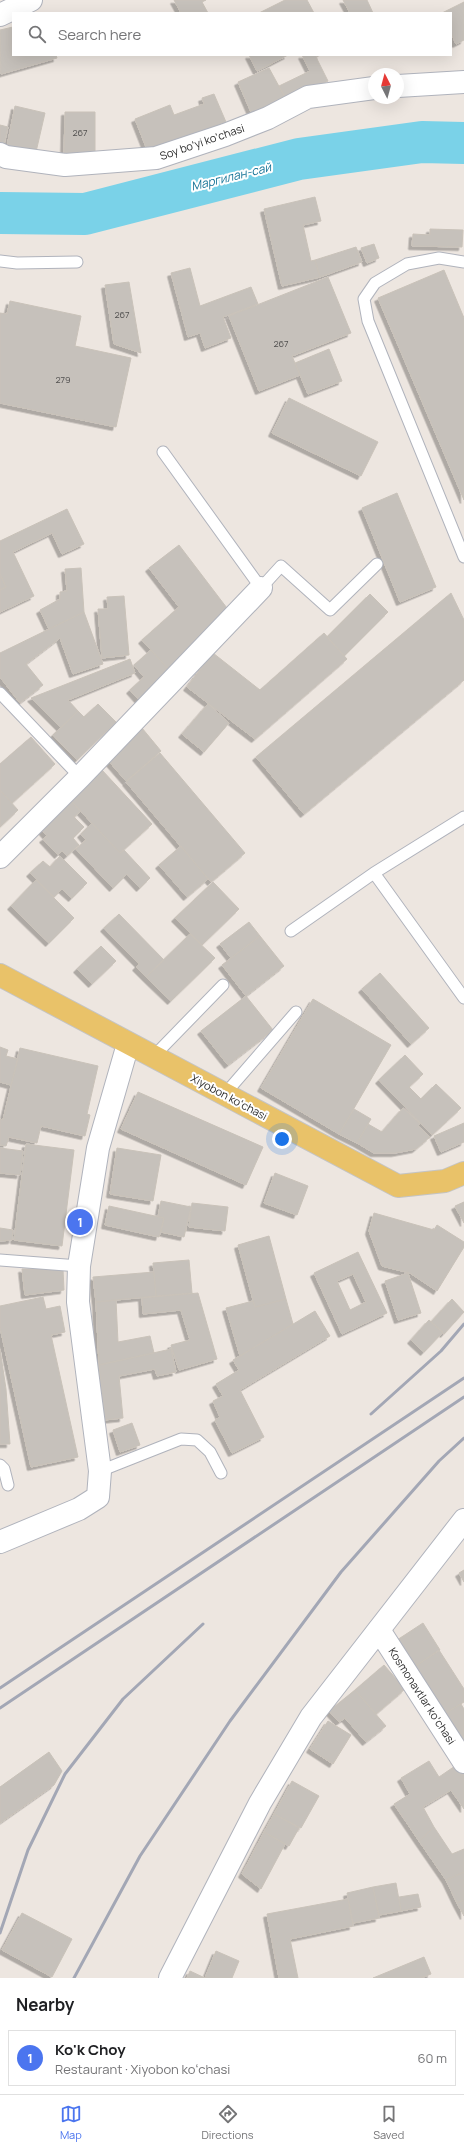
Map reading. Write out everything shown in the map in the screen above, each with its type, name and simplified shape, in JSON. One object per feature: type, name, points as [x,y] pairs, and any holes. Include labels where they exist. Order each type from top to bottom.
[{"type":"main road","name":"Xiyobon koʻchasi","points":[[0,975],[398,1186],[445,1181],[464,1173]]},
{"type":"street","points":[[0,15],[31,0]]},
{"type":"street","points":[[404,86],[464,82]]},
{"type":"street","name":"Soy boʻyi koʻchasi","points":[[0,154],[65,165],[156,158],[225,135],[268,118],[308,97],[368,89]]},
{"type":"street","points":[[0,857],[80,777],[261,588]]},
{"type":"street","points":[[0,1542],[79,1509],[98,1497],[100,1471],[78,1302],[79,1266],[98,1148],[128,1044]]},
{"type":"street","points":[[170,1978],[260,1804],[311,1716],[464,1520]]},
{"type":"street","name":"Kosmonavtlar koʻchasi","points":[[379,1630],[464,1762]]},
{"type":"lane","points":[[463,263],[439,258],[407,264],[375,283],[364,299],[368,321],[464,557]]},
{"type":"lane","points":[[0,261],[17,263],[77,262]]},
{"type":"lane","points":[[162,452],[261,588],[281,566],[330,610],[377,564]]},
{"type":"lane","points":[[0,693],[80,777]]},
{"type":"lane","points":[[291,932],[374,873],[464,817]]},
{"type":"lane","points":[[374,873],[464,998]]},
{"type":"lane","points":[[153,1057],[223,985]]},
{"type":"lane","points":[[224,1095],[296,1012]]},
{"type":"lane","points":[[0,1260],[79,1266]]},
{"type":"lane","points":[[100,1471],[181,1439],[197,1440],[210,1452],[221,1474]]},
{"type":"lane","points":[[0,1465],[4,1469],[8,1485]]},
{"type":"building","points":[[174,0],[206,0],[202,2],[207,12],[180,12]]},
{"type":"building","points":[[285,0],[307,0],[313,12],[261,12]]},
{"type":"building","points":[[343,0],[367,0],[373,12],[349,12]]},
{"type":"building","points":[[464,2],[464,40],[456,44],[452,35],[452,12],[444,12]]},
{"type":"building","points":[[12,27],[12,56],[56,56],[57,58],[1,74],[0,30]]},
{"type":"building","points":[[250,56],[286,56],[257,71]]},
{"type":"building","points":[[302,56],[318,56],[316,57],[328,81],[287,101],[279,86],[310,71]]},
{"type":"building","points":[[269,68],[287,101],[254,119],[238,82]]},
{"type":"building","points":[[214,94],[226,122],[148,152],[135,119],[170,105],[174,115],[204,104],[202,98]]},
{"type":"building","points":[[15,106],[45,113],[36,152],[7,146]]},
{"type":"building","points":[[65,112],[95,112],[95,155],[64,155]]},
{"type":"building","points":[[0,125],[8,127],[4,145],[0,144]]},
{"type":"building","points":[[315,197],[321,221],[303,225],[311,261],[315,260],[320,277],[282,286],[264,209]]},
{"type":"building","points":[[430,229],[463,230],[462,247],[412,246],[413,234],[430,235]]},
{"type":"building","points":[[374,244],[379,258],[367,263],[361,248]]},
{"type":"building","points":[[356,247],[362,262],[320,277],[315,260]]},
{"type":"building","points":[[190,268],[200,306],[251,287],[258,304],[223,317],[231,338],[205,348],[200,333],[188,337],[171,273]]},
{"type":"building","points":[[444,270],[464,318],[464,500],[378,298]]},
{"type":"building","points":[[328,277],[351,333],[292,356],[300,375],[259,391],[229,316]]},
{"type":"building","points":[[129,282],[141,353],[114,344],[105,285]]},
{"type":"building","points":[[10,301],[81,316],[75,346],[131,358],[116,427],[0,403],[0,313],[7,314]]},
{"type":"building","points":[[329,349],[342,381],[308,394],[295,363]]},
{"type":"building","points":[[289,398],[378,442],[361,476],[272,433]]},
{"type":"building","points":[[397,493],[436,587],[400,602],[362,508]]},
{"type":"building","points":[[67,509],[84,544],[62,554],[52,533],[13,552],[34,596],[0,612],[0,590],[6,587],[0,574],[0,541]]},
{"type":"building","points":[[179,545],[230,612],[172,673],[142,640],[179,607],[149,568]]},
{"type":"building","points":[[81,568],[84,612],[49,629],[40,610],[60,599],[60,592],[67,591],[65,569]]},
{"type":"building","points":[[0,574],[6,587],[0,590]]},
{"type":"building","points":[[451,593],[464,620],[464,680],[304,814],[256,757]]},
{"type":"building","points":[[370,594],[388,612],[344,656],[327,637]]},
{"type":"building","points":[[124,596],[129,655],[102,658],[98,609],[108,609],[107,597]]},
{"type":"building","points":[[84,612],[103,664],[73,674],[60,638],[26,664],[43,685],[20,703],[0,677],[0,653]]},
{"type":"building","points":[[324,633],[347,659],[255,739],[187,687],[213,653],[260,690]]},
{"type":"building","points":[[151,650],[172,673],[140,701],[130,690],[144,677],[134,665]]},
{"type":"building","points":[[130,659],[135,673],[68,700],[78,711],[61,728],[31,698]]},
{"type":"building","points":[[98,704],[116,722],[77,760],[53,735],[78,711],[84,717]]},
{"type":"building","points":[[208,704],[229,723],[204,752],[182,734]]},
{"type":"building","points":[[142,728],[161,751],[126,781],[106,758]]},
{"type":"building","points":[[31,737],[55,764],[12,803],[0,790],[0,764]]},
{"type":"building","points":[[160,753],[245,853],[211,882],[126,782]]},
{"type":"building","points":[[102,770],[152,824],[120,853],[70,800]]},
{"type":"building","points":[[0,790],[18,810],[0,827]]},
{"type":"building","points":[[70,800],[81,811],[74,817],[84,827],[73,838],[79,845],[67,856],[62,851],[58,855],[43,839],[47,836],[40,828]]},
{"type":"building","points":[[92,823],[120,853],[124,850],[150,878],[140,888],[127,874],[113,888],[76,849],[86,840],[81,834]]},
{"type":"building","points":[[181,846],[208,879],[187,897],[159,865]]},
{"type":"building","points":[[60,856],[87,883],[72,898],[62,889],[54,897],[30,873],[43,861],[50,867]]},
{"type":"building","points":[[36,880],[74,918],[49,943],[11,906]]},
{"type":"building","points":[[213,882],[239,909],[202,945],[175,918]]},
{"type":"building","points":[[119,914],[164,960],[146,977],[136,967],[139,964],[104,928]]},
{"type":"building","points":[[249,922],[260,936],[231,958],[220,944]]},
{"type":"building","points":[[190,934],[215,958],[171,1001],[146,977]]},
{"type":"building","points":[[260,936],[284,966],[246,996],[222,965]]},
{"type":"building","points":[[101,946],[116,961],[92,984],[77,969]]},
{"type":"building","points":[[380,973],[429,1028],[411,1044],[362,989]]},
{"type":"building","points":[[246,996],[273,1030],[228,1065],[201,1031]]},
{"type":"building","points":[[313,999],[391,1045],[339,1134],[261,1088]]},
{"type":"building","points":[[0,1047],[8,1050],[6,1056],[18,1059],[11,1085],[0,1082]]},
{"type":"building","points":[[20,1048],[98,1066],[87,1114],[90,1115],[85,1136],[41,1126],[37,1143],[9,1137],[6,1146],[0,1145],[0,1119],[3,1120]]},
{"type":"building","points":[[405,1055],[423,1074],[409,1087],[421,1099],[436,1084],[461,1108],[432,1135],[379,1080]]},
{"type":"building","points":[[138,1092],[263,1147],[246,1185],[121,1129]]},
{"type":"building","points":[[403,1108],[420,1124],[418,1126],[430,1137],[416,1149],[395,1153],[374,1153],[357,1143],[368,1124],[382,1132]]},
{"type":"building","points":[[354,1109],[371,1119],[357,1143],[339,1134]]},
{"type":"building","points":[[464,1123],[464,1142],[441,1152],[434,1136]]},
{"type":"building","points":[[26,1144],[74,1150],[62,1246],[14,1240]]},
{"type":"building","points":[[0,1148],[23,1151],[20,1175],[0,1173]]},
{"type":"building","points":[[117,1148],[161,1155],[153,1201],[110,1194]]},
{"type":"building","points":[[275,1173],[308,1186],[297,1215],[264,1203]]},
{"type":"building","points":[[161,1201],[191,1207],[184,1237],[161,1232],[164,1218],[158,1217]]},
{"type":"building","points":[[464,1202],[464,1223],[455,1206]]},
{"type":"building","points":[[192,1203],[228,1207],[225,1231],[189,1227]]},
{"type":"building","points":[[109,1206],[164,1218],[159,1237],[105,1225]]},
{"type":"building","points":[[374,1213],[434,1230],[437,1225],[464,1242],[464,1247],[437,1291],[410,1273],[382,1266],[369,1231]]},
{"type":"building","points":[[0,1228],[13,1230],[12,1240],[0,1241]]},
{"type":"building","points":[[269,1236],[286,1299],[255,1307],[238,1245]]},
{"type":"building","points":[[358,1252],[387,1313],[342,1334],[314,1273]],"holes":[[[353,1274],[366,1302],[350,1310],[337,1281]]]},
{"type":"building","points":[[189,1260],[192,1293],[156,1296],[153,1263]]},
{"type":"building","points":[[22,1269],[63,1269],[64,1290],[25,1295]]},
{"type":"building","points":[[154,1272],[156,1296],[96,1302],[93,1277]]},
{"type":"building","points":[[408,1273],[421,1313],[398,1320],[385,1281]]},
{"type":"building","points":[[198,1293],[217,1359],[179,1370],[171,1345],[190,1340],[181,1310],[143,1314],[142,1298]]},
{"type":"building","points":[[43,1297],[46,1309],[60,1306],[65,1332],[51,1335],[78,1457],[31,1467],[0,1327],[0,1306]]},
{"type":"building","points":[[286,1299],[293,1324],[240,1356],[226,1308],[253,1301],[255,1307]]},
{"type":"building","points":[[452,1299],[464,1312],[444,1334],[431,1322]]},
{"type":"building","points":[[116,1300],[118,1342],[150,1336],[154,1353],[99,1365],[96,1302]]},
{"type":"building","points":[[315,1311],[330,1336],[240,1390],[264,1437],[232,1453],[215,1420],[220,1417],[213,1401],[223,1396],[216,1384],[239,1370],[233,1360]]},
{"type":"building","points":[[429,1320],[443,1332],[424,1352],[411,1340]]},
{"type":"building","points":[[0,1349],[6,1389],[10,1444],[0,1444]]},
{"type":"building","points":[[171,1349],[176,1372],[157,1376],[155,1369],[119,1376],[123,1418],[104,1420],[99,1365]]},
{"type":"building","points":[[132,1423],[140,1445],[120,1452],[113,1430]]},
{"type":"building","points":[[464,1570],[464,1582],[459,1573]]},
{"type":"building","points":[[423,1623],[440,1650],[414,1667],[397,1640]]},
{"type":"building","points":[[439,1650],[464,1689],[464,1702],[444,1714],[414,1667]]},
{"type":"building","points":[[384,1665],[405,1689],[376,1714],[355,1690]]},
{"type":"building","points":[[355,1690],[386,1726],[366,1742],[345,1718],[339,1722],[329,1711]]},
{"type":"building","points":[[461,1704],[464,1709],[464,1745],[444,1714]]},
{"type":"building","points":[[328,1721],[351,1735],[333,1764],[310,1749]]},
{"type":"building","points":[[49,1752],[62,1771],[54,1785],[0,1823],[0,1787]]},
{"type":"building","points":[[429,1761],[439,1777],[458,1764],[464,1774],[464,1809],[451,1790],[423,1807],[434,1827],[419,1841],[394,1804],[410,1794],[401,1778]]},
{"type":"building","points":[[292,1781],[319,1796],[301,1828],[274,1814]]},
{"type":"building","points":[[274,1814],[299,1828],[289,1846],[264,1832]]},
{"type":"building","points":[[434,1827],[452,1854],[464,1849],[464,1872],[446,1880],[419,1841]]},
{"type":"building","points":[[264,1832],[285,1844],[261,1889],[242,1874]]},
{"type":"building","points":[[464,1872],[464,1900],[457,1903],[446,1880]]},
{"type":"building","points":[[396,1883],[401,1911],[379,1915],[373,1887]]},
{"type":"building","points":[[373,1887],[379,1918],[353,1923],[347,1893]]},
{"type":"building","points":[[418,1894],[421,1907],[401,1911],[399,1897]]},
{"type":"building","points":[[348,1899],[353,1926],[290,1939],[298,1978],[279,1978],[267,1914]]},
{"type":"building","points":[[464,1900],[464,1916],[457,1903]]},
{"type":"building","points":[[22,1913],[72,1939],[52,1977],[2,1950]]},
{"type":"building","points":[[216,1951],[239,1961],[232,1978],[205,1978]]},
{"type":"building","points":[[424,1957],[431,1974],[421,1978],[373,1978]]},
{"type":"building","points":[[190,1971],[205,1978],[187,1978]]},
{"type":"waterway","name":"Маргилан-сай","points":[[0,213],[85,214],[299,159],[422,142],[464,143]]},
{"type":"railway","points":[[371,1414],[441,1351],[464,1324]]},
{"type":"railway","points":[[0,1688],[464,1378]]},
{"type":"railway","points":[[0,1708],[464,1397]]},
{"type":"railway","points":[[74,1978],[140,1856],[230,1721],[341,1572],[439,1461],[464,1438]]},
{"type":"railway","points":[[0,1933],[28,1850],[65,1774],[123,1699],[203,1624]]},
{"type":"place","name":"Ko'k Choy","points":[[80,1222]]}]
